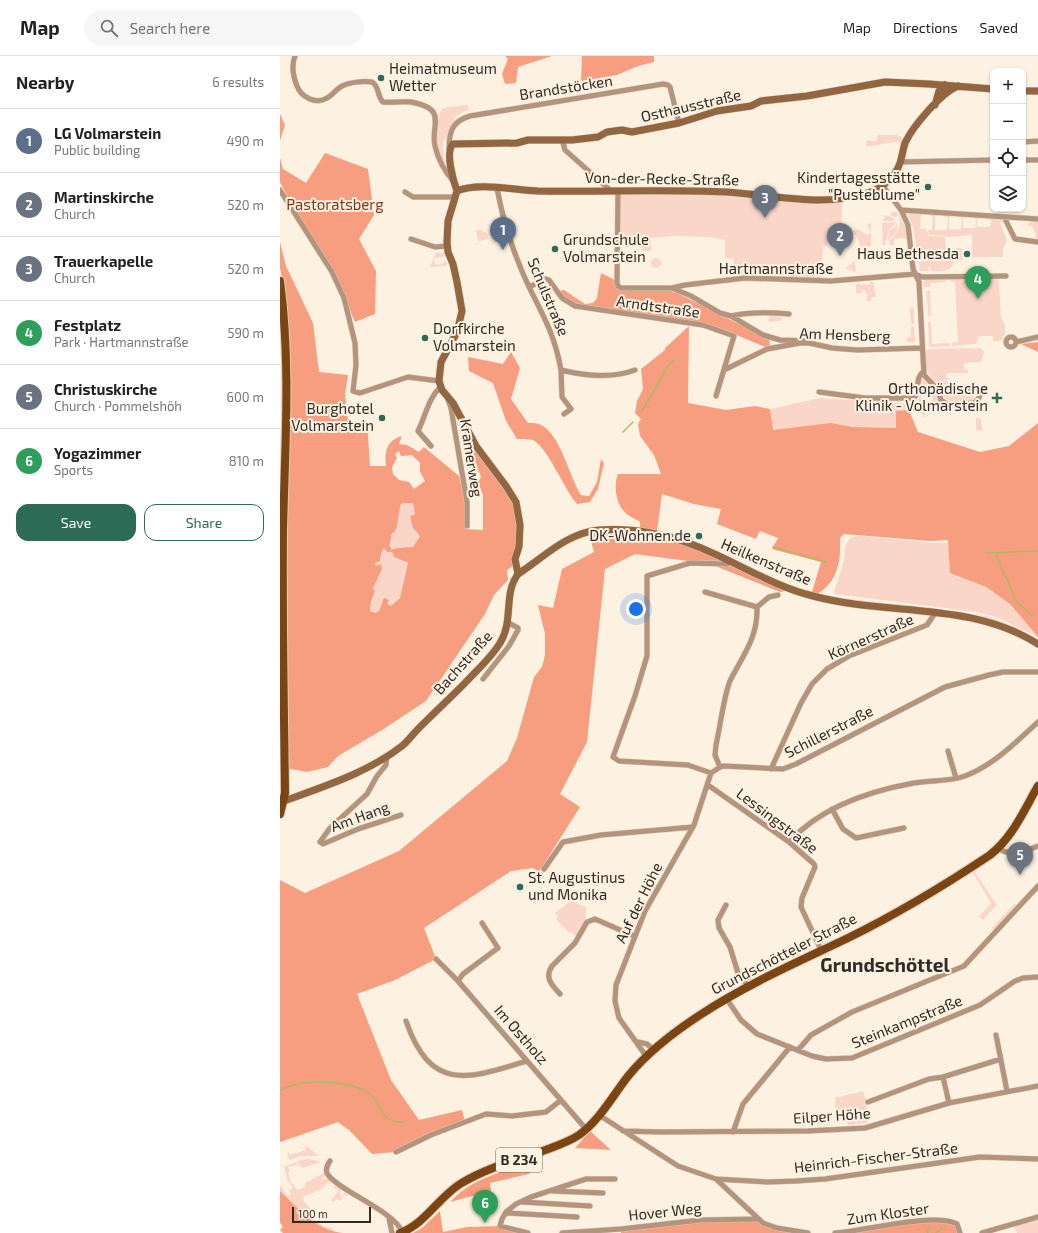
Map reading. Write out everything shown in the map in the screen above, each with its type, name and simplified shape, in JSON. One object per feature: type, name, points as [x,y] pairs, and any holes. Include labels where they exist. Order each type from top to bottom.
[{"type":"main road","points":[[280,281],[285,328],[286,373],[282,627],[282,801],[280,814]]},
{"type":"main road","name":"Grundschötteler Straße","points":[[401,1233],[424,1218],[450,1191],[468,1180],[566,1142],[586,1128],[599,1115],[629,1074],[646,1056],[686,1024],[726,998],[860,932],[914,902],[998,848],[1013,830],[1038,786]]},
{"type":"street","points":[[295,56],[292,65],[296,84],[300,93],[309,99],[322,100],[344,86],[372,82],[377,86],[380,98],[383,102],[412,103],[422,106],[433,113],[437,119],[434,133],[434,146],[444,167],[454,182]]},
{"type":"street","name":"Osthausstraße","points":[[449,148],[453,144],[517,144],[528,140],[572,140],[598,137],[607,132],[622,130],[632,132],[679,123],[717,111],[751,106],[761,102],[807,96],[885,82],[958,86]]},
{"type":"street","name":"Brandstöcken","points":[[449,148],[449,139],[457,121],[470,116],[663,84],[670,87],[679,123]]},
{"type":"street","points":[[941,86],[945,95]]},
{"type":"street","name":"Von-der-Recke-Straße","points":[[935,105],[941,86]]},
{"type":"street","points":[[958,86],[990,89]]},
{"type":"street","name":"Von-der-Recke-Straße","points":[[456,194],[462,189],[497,188],[542,191],[618,190],[726,192],[814,199],[839,198],[865,194],[883,186],[898,169],[905,144],[910,134],[945,95],[958,86]]},
{"type":"street","points":[[1026,91],[1038,91]]},
{"type":"street","points":[[562,140],[565,150],[610,190]]},
{"type":"street","points":[[1026,142],[1038,141]]},
{"type":"street","points":[[431,446],[418,431],[424,412],[440,383],[440,367],[442,359],[457,332],[462,311],[453,264],[447,246],[448,221],[456,194],[449,148]]},
{"type":"street","points":[[900,162],[990,160]]},
{"type":"street","points":[[1026,160],[1038,160]]},
{"type":"street","points":[[883,186],[901,210],[909,228],[913,269],[919,282],[923,372],[926,379],[938,390],[941,400],[948,405],[974,402],[979,398],[980,394],[973,390],[938,390]]},
{"type":"street","name":"Schulstraße","points":[[497,188],[507,227],[529,286],[547,322],[561,370],[562,397],[571,409],[564,414]]},
{"type":"street","points":[[280,190],[332,272],[344,298],[355,343],[356,365],[353,391],[362,392],[408,377],[440,383]]},
{"type":"street","name":"Hartmannstraße","points":[[618,190],[618,286],[626,289],[672,288],[684,285],[739,279],[831,281],[915,274],[922,278],[1006,276]]},
{"type":"street","points":[[406,192],[413,197],[456,194]]},
{"type":"street","points":[[901,210],[1038,219]]},
{"type":"street","points":[[1004,217],[1015,240],[1038,242]]},
{"type":"street","points":[[411,239],[435,247],[447,246]]},
{"type":"street","name":"Arndtstraße","points":[[529,286],[546,279],[550,280],[562,298],[575,306],[703,325],[734,336],[716,396]]},
{"type":"street","points":[[672,288],[691,296],[720,313],[731,316],[772,338],[780,340],[811,341],[819,345]]},
{"type":"street","points":[[731,316],[748,312],[789,314]]},
{"type":"street","points":[[1016,342],[1038,337]]},
{"type":"street","name":"Am Hensberg","points":[[724,370],[774,347],[809,343],[857,350],[922,348]]},
{"type":"street","points":[[561,370],[583,376],[594,376],[635,370]]},
{"type":"street","points":[[819,392],[865,398],[914,398],[917,394],[918,378],[923,372]]},
{"type":"street","name":"Bachstraße","points":[[282,801],[343,780],[387,756],[403,745],[499,645],[506,633],[509,622],[510,590],[514,579],[518,574],[515,559],[519,546],[520,525],[516,502],[476,446],[453,402],[446,394],[440,383]]},
{"type":"street","name":"Kramerweg","points":[[446,394],[451,408],[456,443],[459,451],[467,502],[467,526]]},
{"type":"street","name":"Heilkenstraße","points":[[518,574],[567,539],[598,530],[624,530],[696,545],[795,591],[812,596],[841,602],[936,612],[981,619],[1026,636],[1038,644]]},
{"type":"street","points":[[731,562],[727,564],[690,563],[647,576],[647,656],[635,696],[612,757],[619,761],[688,765],[712,773],[720,767],[716,758],[716,745],[730,682],[752,640],[757,618],[757,607]]},
{"type":"street","points":[[705,592],[757,607]]},
{"type":"street","points":[[757,607],[769,597],[778,595]]},
{"type":"street","name":"Körnerstraße","points":[[771,769],[801,703],[812,684],[827,669],[849,656],[927,625],[936,612]]},
{"type":"street","points":[[483,679],[509,646],[518,630],[515,625],[509,622]]},
{"type":"street","name":"Schillerstraße","points":[[720,767],[783,769],[796,764],[945,687],[996,674],[1038,672]]},
{"type":"street","points":[[790,842],[800,831],[832,809],[893,788],[914,783],[965,776],[991,762],[1038,722]]},
{"type":"street","points":[[948,751],[956,778]]},
{"type":"street","name":"Am Hang","points":[[387,756],[386,765],[377,776],[367,794],[330,828],[320,842],[323,844],[358,829],[401,815]]},
{"type":"street","name":"Auf der Höhe","points":[[646,1056],[638,1042],[622,1025],[617,1014],[614,995],[617,981],[634,936],[649,904],[693,827],[712,773]]},
{"type":"street","name":"Lessingstraße","points":[[708,785],[790,842],[815,865],[802,898],[801,907],[821,950]]},
{"type":"street","points":[[832,809],[843,829],[856,838],[904,828]]},
{"type":"street","points":[[544,869],[563,842],[601,835],[693,827]]},
{"type":"street","points":[[998,848],[1006,852],[1017,852],[1038,846]]},
{"type":"street","points":[[798,1050],[811,1035],[852,1012],[964,966],[1038,886]]},
{"type":"street","points":[[726,905],[718,920],[719,928],[730,948],[738,973],[748,986]]},
{"type":"street","points":[[560,994],[550,982],[549,972],[552,966],[579,939],[587,922],[595,919],[634,936]]},
{"type":"street","points":[[458,981],[463,974],[498,948],[482,923]]},
{"type":"street","name":"Im Ostholz","points":[[436,959],[458,981],[586,1128]]},
{"type":"street","name":"Steinkampstraße","points":[[726,998],[741,1020],[754,1031],[812,1056],[826,1059],[852,1058],[980,1005],[1015,981],[1023,978],[1038,977]]},
{"type":"street","points":[[406,1021],[409,1029],[429,1062],[438,1070],[450,1075],[461,1076],[482,1074],[527,1061]]},
{"type":"street","points":[[996,1035],[1007,1091]]},
{"type":"street","name":"Auf der Höhe","points":[[638,1042],[647,1044],[654,1050]]},
{"type":"street","points":[[733,1132],[743,1104],[790,1047]]},
{"type":"street","points":[[868,1102],[928,1078],[943,1077],[1001,1059]]},
{"type":"street","points":[[943,1077],[949,1103]]},
{"type":"street","name":"Eilper Höhe","points":[[623,1130],[661,1132],[733,1132],[808,1131],[865,1128],[949,1103],[1038,1086]]},
{"type":"street","points":[[396,1152],[486,1114],[512,1116],[546,1112],[561,1100]]},
{"type":"street","points":[[599,1115],[682,1169],[716,1179],[758,1220],[777,1228],[808,1233]]},
{"type":"street","name":"Heinrich-Fischer-Straße","points":[[716,1179],[791,1181],[825,1179],[980,1158],[1038,1159]]},
{"type":"street","points":[[330,1161],[327,1167],[327,1173],[336,1182],[376,1208],[397,1224],[401,1233]]},
{"type":"street","points":[[528,1233],[500,1226],[506,1213],[521,1202],[586,1179],[615,1179]]},
{"type":"street","points":[[550,1191],[603,1193]]},
{"type":"street","points":[[521,1202],[590,1206]]},
{"type":"street","points":[[506,1213],[577,1217]]},
{"type":"street","points":[[982,1233],[1038,1216]]},
{"type":"street","points":[[389,1218],[392,1233]]},
{"type":"street","name":"Zum Kloster","points":[[834,1233],[881,1227],[911,1221],[945,1219],[958,1224],[960,1233]]},
{"type":"street","name":"Hover Weg","points":[[562,1233],[701,1220],[758,1220]]},
{"type":"shaded area","points":[[467,105],[470,108],[456,116],[445,140],[443,141],[444,158],[448,173],[438,151],[436,132],[440,112],[442,109],[448,107]]},
{"type":"shaded area","points":[[878,135],[897,135],[903,138],[900,146],[900,141],[866,147],[867,140],[876,142]]},
{"type":"shaded area","points":[[621,195],[713,195],[821,203],[843,201],[840,236],[828,237],[827,246],[823,246],[821,279],[734,273],[734,259],[725,258],[725,240],[710,237],[671,236],[620,241]]},
{"type":"shaded area","points":[[896,211],[905,226],[908,240],[903,238],[894,239],[894,245],[890,245],[889,242],[896,233],[900,223],[898,216],[895,217],[889,214]]},
{"type":"shaded area","points":[[911,213],[924,214],[921,215],[920,229],[925,229],[929,236],[945,237],[946,249],[962,248],[962,260],[955,260],[951,267],[946,270],[931,271],[930,267],[928,267],[929,271],[920,271],[919,262],[924,261],[923,254],[917,253],[913,227],[908,216]]},
{"type":"shaded area","points":[[930,214],[939,215],[935,217],[935,230],[947,230],[948,217],[944,217],[944,215],[953,216],[949,217],[949,229],[961,230],[962,218],[958,216],[967,216],[967,218],[963,218],[963,228],[975,228],[976,219],[972,217],[981,217],[981,219],[977,219],[977,227],[990,227],[991,220],[986,218],[1001,219],[1003,222],[1000,223],[1007,240],[1003,249],[1003,257],[972,257],[972,235],[949,237],[930,235],[927,230],[932,230],[933,216],[930,216]]},
{"type":"shaded area","points":[[885,215],[893,217],[895,221],[883,221]]},
{"type":"shaded area","points":[[1032,221],[1038,221],[1038,239],[1034,237],[1036,235],[1032,226],[1029,227],[1028,224]]},
{"type":"shaded area","points":[[896,222],[894,226],[889,229],[885,245],[883,245],[882,223]]},
{"type":"shaded area","points":[[898,222],[897,230],[888,242],[889,230],[895,227]]},
{"type":"shaded area","points":[[871,223],[871,233],[867,225]]},
{"type":"shaded area","points":[[851,227],[853,230],[857,229],[868,235],[871,233],[871,246],[860,248],[857,237],[848,232],[848,229]]},
{"type":"shaded area","points":[[476,230],[486,232],[489,239],[478,241]]},
{"type":"shaded area","points":[[642,240],[651,240],[651,251],[642,251]]},
{"type":"shaded area","points":[[436,253],[445,253],[445,255],[444,257],[436,257],[434,260],[435,265],[442,264],[445,261],[447,263],[446,266],[430,267]]},
{"type":"shaded area","points":[[654,258],[658,258],[660,259],[660,267],[654,268],[651,265],[651,261]]},
{"type":"shaded area","points":[[527,259],[536,262],[539,277],[532,279]]},
{"type":"shaded area","points":[[855,261],[856,272],[845,268],[846,267]]},
{"type":"shaded area","points":[[996,278],[999,282],[1001,317],[1005,325],[1005,334],[1001,341],[993,341],[993,336],[978,336],[976,344],[952,346],[952,343],[958,342],[955,282],[951,282],[951,279]]},
{"type":"shaded area","points":[[945,279],[946,282],[930,283],[930,287],[924,287],[923,282],[926,280]]},
{"type":"shaded area","points":[[870,282],[873,282],[876,297],[871,297],[871,300],[873,301],[866,301],[868,294],[866,294],[865,290],[862,290],[862,293],[856,293],[856,285],[859,283],[860,285],[870,284]]},
{"type":"shaded area","points":[[926,291],[930,291],[931,316],[929,316]]},
{"type":"shaded area","points":[[910,308],[914,308],[914,324],[911,324]]},
{"type":"shaded area","points":[[769,315],[782,317],[782,320],[769,322]]},
{"type":"shaded area","points":[[928,322],[931,322],[932,344],[950,343],[950,346],[929,347]]},
{"type":"shaded area","points":[[914,326],[915,342],[907,342],[907,338],[914,336],[911,336],[911,327]]},
{"type":"shaded area","points":[[980,348],[984,352],[981,362],[964,363],[964,370],[968,369],[968,373],[947,373],[946,376],[949,379],[943,381],[948,382],[948,388],[941,387],[936,384],[928,374],[926,368],[927,349]]},
{"type":"shaded area","points":[[921,377],[936,392],[941,403],[929,403],[933,401],[932,395],[928,392],[919,394]]},
{"type":"shaded area","points":[[968,391],[975,395],[972,400],[959,402],[947,400],[942,394]]},
{"type":"shaded area","points":[[919,395],[921,395],[921,403],[926,403],[925,418],[916,406]]},
{"type":"shaded area","points":[[820,398],[910,404],[909,410],[896,411],[896,428],[853,427],[831,423],[773,431],[770,409]]},
{"type":"shaded area","points":[[976,418],[981,419],[982,431],[976,430]]},
{"type":"shaded area","points":[[402,503],[413,503],[415,514],[413,528],[420,536],[410,550],[390,550],[389,544],[397,526],[399,519],[399,506]]},
{"type":"shaded area","points":[[859,536],[933,543],[949,543],[950,573],[985,587],[1010,604],[1038,637],[999,618],[977,612],[835,594],[834,592],[844,560],[845,548],[849,538]]},
{"type":"shaded area","points":[[384,548],[387,552],[392,552],[394,557],[408,564],[400,598],[391,606],[381,604],[379,611],[375,613],[370,611],[375,591],[373,588],[382,566],[381,564],[376,566],[375,563]]},
{"type":"shaded area","points":[[842,599],[921,607],[921,608]]},
{"type":"shaded area","points":[[984,615],[1016,627],[1038,640],[1038,642],[1015,629],[983,617]]},
{"type":"shaded area","points":[[974,871],[997,905],[983,920],[979,917],[991,903],[973,873]]},
{"type":"shaded area","points":[[571,901],[586,907],[586,919],[577,938],[571,932],[569,933],[556,919],[558,917],[555,913]]},
{"type":"shaded area","points":[[1014,904],[1018,906],[996,931],[992,928]]},
{"type":"shaded area","points":[[863,1091],[867,1102],[867,1123],[848,1125],[846,1119],[836,1119],[835,1098]]},
{"type":"shaded area","points":[[305,1145],[319,1156],[301,1156],[290,1160],[287,1154],[289,1153],[290,1155],[306,1150]]},
{"type":"shaded area","points":[[309,1159],[321,1162],[302,1168],[297,1161]]},
{"type":"shaded area","points":[[296,1162],[298,1165],[288,1167],[290,1172],[288,1173],[291,1181],[288,1182],[284,1167]]},
{"type":"shaded area","points":[[324,1173],[326,1175],[323,1178],[325,1180],[328,1177],[332,1185],[328,1182],[318,1192],[317,1190],[304,1196],[303,1200],[310,1208],[309,1212],[314,1213],[315,1217],[311,1214],[309,1216],[324,1226],[333,1228],[333,1231],[320,1226],[313,1221],[299,1210],[280,1191],[280,1185],[288,1196],[291,1194],[289,1189],[292,1189],[293,1187],[289,1183],[291,1182],[297,1190],[305,1187],[305,1183]]},
{"type":"shaded area","points":[[334,1185],[342,1189],[339,1193],[342,1196],[345,1192],[348,1196],[344,1195],[340,1201],[336,1199],[334,1202],[331,1200],[338,1191]]},
{"type":"shaded area","points":[[1038,1217],[1038,1233],[1017,1233],[1013,1224]]},
{"type":"green space","points":[[505,56],[552,56],[518,67],[516,83],[505,84],[502,74],[508,59]]},
{"type":"green space","points":[[582,56],[654,56],[654,62],[638,66],[617,75],[581,81]]},
{"type":"green space","points":[[280,114],[285,125],[280,141]]},
{"type":"green space","name":"Pastoratsberg","points":[[325,153],[368,169],[374,215],[359,239],[376,271],[375,314],[355,322],[333,271],[295,211],[291,196],[288,198],[280,182],[280,158],[283,169],[306,183]]},
{"type":"green space","points":[[280,242],[286,266],[313,323],[319,372],[348,375],[345,394],[348,422],[367,421],[370,466],[386,466],[386,451],[388,447],[393,440],[402,436],[399,444],[407,445],[419,452],[424,447],[459,476],[465,501],[465,529],[483,530],[483,495],[478,482],[481,477],[468,443],[468,437],[509,496],[514,507],[517,520],[516,548],[513,558],[513,566],[507,570],[508,580],[494,595],[485,614],[426,701],[382,730],[338,756],[328,767],[307,772],[291,769],[286,773],[283,283],[280,268]],"holes":[[[399,451],[401,456],[412,455],[420,463],[420,472],[425,481],[414,489],[409,482],[399,480],[393,474],[392,467],[397,458],[395,454]],[[402,503],[413,503],[415,514],[410,517],[413,528],[420,536],[413,547],[391,550],[391,547],[389,547],[392,533],[394,533],[397,527],[400,506]],[[384,548],[387,552],[392,552],[394,557],[408,563],[400,598],[391,606],[387,604],[389,600],[384,598],[379,611],[375,613],[370,611],[371,602],[375,591],[373,588],[382,569],[381,564],[376,566],[375,563],[380,561],[381,553]]]},
{"type":"green space","points":[[601,273],[615,280],[617,289],[630,291],[668,290],[677,293],[769,339],[770,345],[765,347],[720,328],[701,323],[577,305],[564,297],[559,291],[564,290],[585,304],[593,303],[597,298]]},
{"type":"green space","points":[[689,326],[688,403],[726,410],[755,406],[770,409],[773,430],[831,423],[853,427],[896,428],[896,411],[909,410],[918,432],[980,452],[1009,446],[1038,423],[1038,637],[1010,604],[986,587],[950,573],[948,540],[930,541],[844,534],[840,538],[839,562],[834,577],[824,589],[817,594],[812,592],[821,562],[772,549],[778,538],[760,531],[756,539],[717,524],[721,509],[694,504],[662,494],[657,531],[640,529],[640,522],[628,515],[618,502],[616,485],[618,474],[661,474],[654,455],[640,436],[638,424],[641,419],[635,413],[637,401],[643,389],[641,369],[665,350],[665,348]]},
{"type":"green space","points":[[1038,342],[1038,352],[1021,344]]},
{"type":"green space","points":[[511,352],[520,368],[511,399],[528,423],[537,423],[541,425],[554,437],[581,495],[589,496],[597,482],[601,459],[604,463],[598,489],[590,502],[577,504],[539,444],[533,440],[517,439],[506,421],[493,383],[469,371],[468,357],[503,364]]},
{"type":"green space","points":[[623,532],[656,537],[693,547],[785,591],[780,592],[710,564],[635,554],[605,569],[587,742],[560,794],[580,807],[539,872],[533,868],[511,871],[424,928],[436,959],[395,980],[357,994],[391,1080],[419,1120],[462,1110],[465,1122],[396,1152],[372,1154],[349,1130],[338,1122],[280,1142],[280,880],[305,893],[399,851],[507,761],[517,738],[534,677],[542,667],[545,655],[545,634],[538,605],[553,608],[562,569],[594,552],[589,534]]},
{"type":"green space","points":[[590,1131],[611,1150],[575,1148]]},
{"type":"green space","points":[[538,1159],[529,1174],[490,1183],[491,1191],[450,1202],[459,1193],[479,1181],[502,1171]]},
{"type":"green space","points":[[280,1191],[308,1218],[324,1228],[343,1233],[283,1233],[280,1230],[283,1227],[280,1222]]},
{"type":"green space","points":[[440,1211],[443,1232],[467,1227],[500,1226],[528,1233],[413,1233],[422,1228]]},
{"type":"green space","points":[[758,1219],[763,1223],[808,1233],[621,1233],[621,1229],[642,1226]]},
{"type":"green space","points":[[945,1219],[957,1224],[959,1233],[835,1233]]},
{"type":"waterway","points":[[642,411],[669,365],[674,360]]},
{"type":"waterway","points":[[623,432],[633,422]]},
{"type":"waterway","points":[[773,547],[826,562]]},
{"type":"waterway","points":[[986,553],[1038,551]]},
{"type":"waterway","points":[[995,553],[1017,602],[1033,616]]},
{"type":"waterway","points":[[280,1090],[289,1086],[311,1082],[347,1085],[367,1092],[372,1096],[389,1119],[402,1122]]},
{"type":"waterway","points":[[927,1233],[930,1227]]},
{"type":"waterway","points":[[936,1233],[942,1228]]},
{"type":"place","name":"Heimatmuseum Wetter","points":[[381,78]]},
{"type":"place","name":"Kindertagesstätte \"Pusteblume\"","points":[[928,187]]},
{"type":"place","name":"Trauerkapelle","points":[[765,218]]},
{"type":"place","name":"Grundschule Volmarstein","points":[[555,249]]},
{"type":"place","name":"LG Volmarstein","points":[[503,250]]},
{"type":"place","name":"Haus Bethesda","points":[[967,254]]},
{"type":"place","name":"Martinskirche","points":[[840,256]]},
{"type":"place","name":"Festplatz","points":[[978,299]]},
{"type":"place","name":"Dorfkirche Volmarstein","points":[[425,338]]},
{"type":"place","name":"Orthopädische Klinik - Volmarstein","points":[[997,398]]},
{"type":"place","name":"Burghotel Volmarstein","points":[[382,418]]},
{"type":"place","name":"DK-Wohnen.de","points":[[699,536]]},
{"type":"place","name":"Christuskirche","points":[[1020,875]]},
{"type":"place","name":"St. Augustinus und Monika","points":[[520,887]]},
{"type":"place","name":"Yogazimmer","points":[[485,1223]]},
{"type":"district","name":"Grundschöttel","points":[[885,965]]}]
